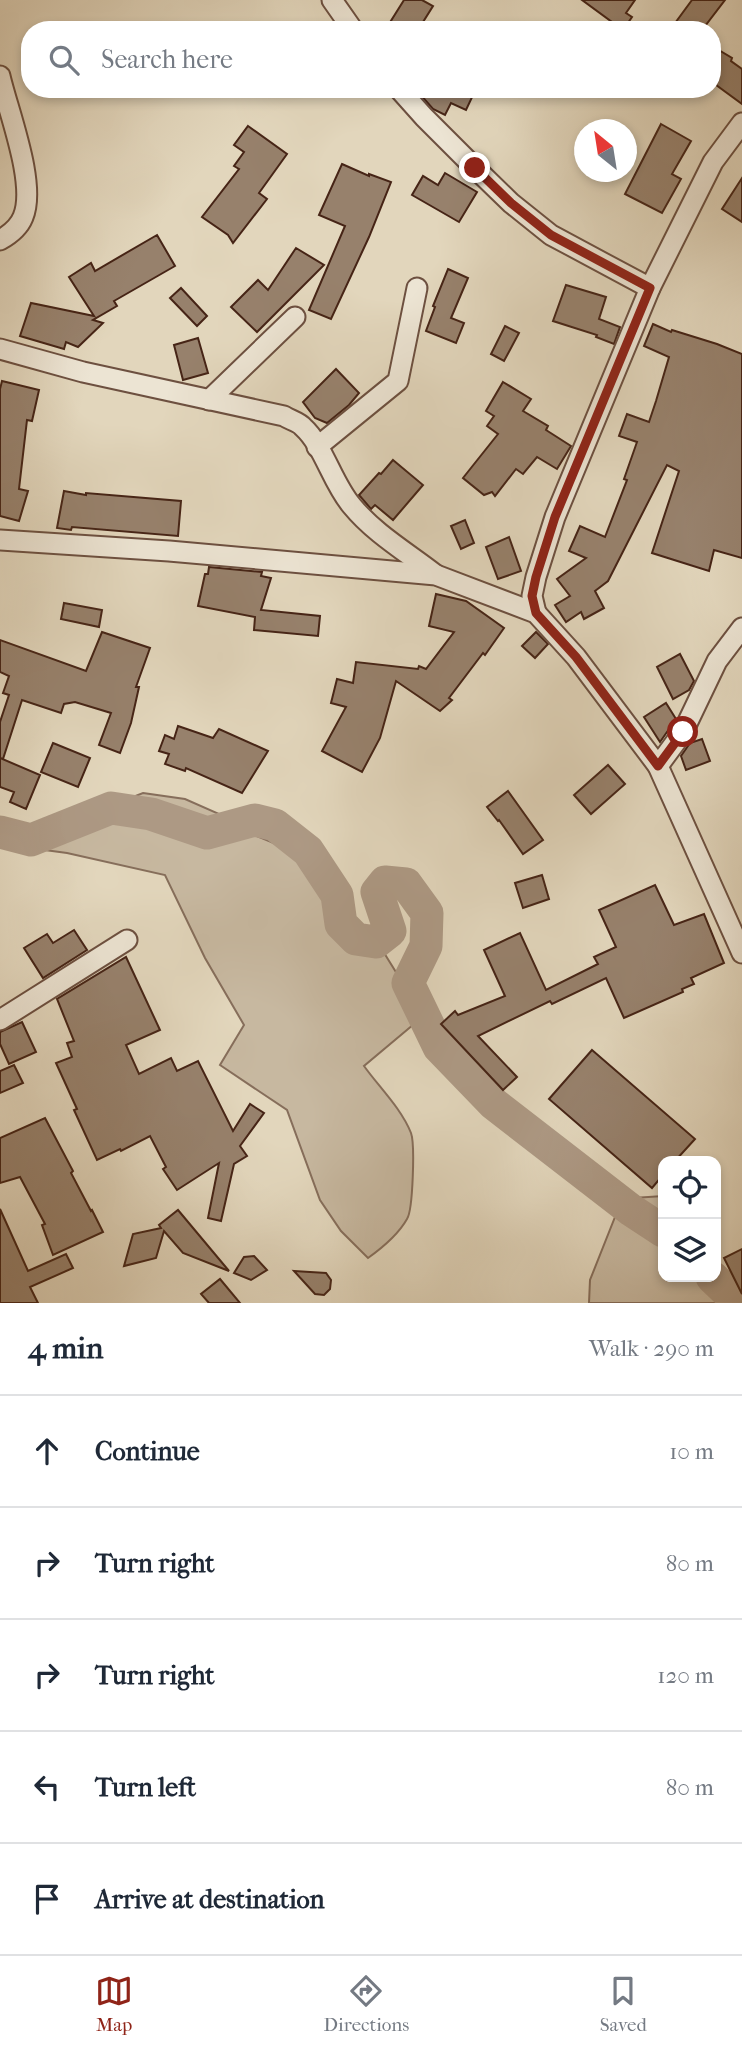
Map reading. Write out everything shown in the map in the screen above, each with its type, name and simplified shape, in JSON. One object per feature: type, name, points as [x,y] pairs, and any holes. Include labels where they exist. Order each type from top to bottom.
[{"type":"street","points":[[332,0],[347,21]]},
{"type":"street","points":[[0,76],[20,149],[27,196],[23,218],[10,235],[0,240]]},
{"type":"street","points":[[407,98],[511,203],[551,235],[650,288]]},
{"type":"street","points":[[536,613],[532,596],[555,517],[650,288],[713,162],[742,123]]},
{"type":"street","points":[[317,447],[398,381],[417,288]]},
{"type":"street","points":[[209,400],[295,317]]},
{"type":"street","points":[[0,349],[83,372],[284,416],[303,426],[337,487],[352,507],[372,526],[436,575]]},
{"type":"street","points":[[0,540],[169,551],[436,575],[536,613],[576,657],[658,766],[742,953]]},
{"type":"street","points":[[658,766],[683,732],[717,661],[742,628]]},
{"type":"street","points":[[0,1020],[127,940]]},
{"type":"shaded area","points":[[143,793],[185,799],[226,817],[247,832],[281,846],[308,867],[327,895],[336,931],[351,949],[381,948],[420,1019],[364,1066],[407,1124],[413,1150],[412,1191],[407,1219],[394,1236],[368,1258],[341,1231],[320,1200],[287,1110],[220,1065],[244,1025],[205,958],[165,875],[67,853],[0,844],[0,819],[36,835]]},
{"type":"shaded area","points":[[658,1196],[658,1282],[721,1282],[721,1269],[724,1279],[742,1303],[589,1303],[590,1280],[615,1217],[633,1198]]},
{"type":"building","points":[[404,0],[422,0],[433,6],[424,21],[391,21]]},
{"type":"building","points":[[582,0],[635,0],[626,13],[632,17],[629,21],[611,21]]},
{"type":"building","points":[[692,0],[725,0],[709,21],[677,21]]},
{"type":"building","points":[[721,51],[742,69],[742,104],[721,89]]},
{"type":"building","points":[[423,98],[472,98],[466,110],[451,103],[445,115],[433,109]]},
{"type":"building","points":[[661,124],[691,141],[672,174],[681,179],[662,213],[625,194],[631,182],[637,182],[637,171]]},
{"type":"building","points":[[248,126],[287,154],[259,193],[267,199],[233,243],[228,235],[202,217],[239,169],[234,166],[244,152],[234,145]]},
{"type":"building","points":[[342,164],[391,182],[331,319],[309,310],[345,226],[319,215]]},
{"type":"building","points":[[445,173],[477,192],[459,222],[412,195],[423,176],[438,185]]},
{"type":"building","points":[[742,178],[742,222],[722,209]]},
{"type":"building","points":[[157,235],[175,266],[114,301],[117,306],[93,320],[103,323],[78,347],[66,342],[64,349],[20,336],[31,303],[94,316],[69,277],[91,263],[95,271]]},
{"type":"building","points":[[296,248],[324,265],[257,332],[231,307],[258,280],[268,290]]},
{"type":"building","points":[[448,269],[468,278],[451,318],[464,323],[456,343],[426,331]]},
{"type":"building","points":[[566,285],[606,297],[599,319],[620,327],[614,344],[596,337],[597,335],[553,321]]},
{"type":"building","points":[[181,288],[207,316],[197,326],[170,298]]},
{"type":"building","points":[[653,324],[742,354],[742,558],[714,550],[709,571],[652,553],[679,471],[667,465],[608,581],[595,591],[604,608],[584,619],[581,612],[566,622],[555,605],[570,596],[557,579],[586,558],[569,551],[580,526],[605,537],[627,480],[624,479],[637,442],[619,436],[627,414],[649,422],[669,357],[644,346]]},
{"type":"building","points":[[505,326],[519,333],[504,361],[491,354]]},
{"type":"building","points":[[198,338],[208,373],[183,380],[174,345]]},
{"type":"building","points":[[336,369],[359,393],[327,423],[315,418],[303,402]]},
{"type":"building","points":[[2,381],[39,390],[32,421],[27,420],[19,489],[28,491],[19,521],[0,516]]},
{"type":"building","points":[[503,382],[531,399],[523,411],[548,426],[546,430],[571,446],[557,469],[537,457],[523,474],[516,469],[495,496],[492,492],[484,495],[463,478],[498,434],[487,426],[494,416],[486,411]]},
{"type":"building","points":[[393,460],[423,485],[393,520],[375,505],[371,509],[359,495]]},
{"type":"building","points":[[64,491],[86,495],[181,501],[178,536],[57,528]]},
{"type":"building","points":[[465,520],[474,543],[461,549],[451,526]]},
{"type":"building","points":[[509,537],[521,571],[498,579],[486,547]]},
{"type":"building","points":[[209,567],[262,572],[261,576],[271,578],[261,610],[320,616],[318,636],[254,630],[255,617],[198,606]]},
{"type":"building","points":[[436,594],[466,601],[504,628],[449,698],[452,700],[440,711],[396,681],[380,738],[362,772],[322,751],[346,707],[331,703],[337,679],[353,683],[356,662],[418,669],[419,666],[426,669],[454,632],[429,626]]},
{"type":"building","points":[[64,603],[102,610],[99,627],[61,619]]},
{"type":"building","points":[[102,632],[150,648],[136,687],[139,687],[131,723],[120,753],[99,745],[111,713],[75,702],[64,704],[61,713],[22,700],[3,759],[0,758],[0,722],[9,695],[3,693],[9,676],[0,672],[0,640],[86,671]]},
{"type":"building","points":[[536,632],[548,644],[535,658],[522,646]]},
{"type":"building","points":[[680,654],[694,681],[689,690],[673,699],[657,667]]},
{"type":"building","points":[[666,703],[676,719],[660,742],[644,717]]},
{"type":"building","points":[[178,726],[213,738],[219,729],[268,751],[242,793],[186,768],[185,771],[165,764],[169,754],[159,751],[165,735],[174,739]]},
{"type":"building","points":[[702,739],[710,761],[686,770],[681,756],[690,743]]},
{"type":"building","points":[[53,743],[90,758],[78,787],[41,772]]},
{"type":"building","points":[[0,758],[40,775],[26,809],[10,802],[14,792],[0,787]]},
{"type":"building","points":[[608,765],[625,784],[591,814],[574,795]]},
{"type":"building","points":[[508,791],[543,840],[523,854],[487,807]]},
{"type":"building","points":[[542,875],[549,899],[523,908],[515,883]]},
{"type":"building","points":[[655,885],[674,925],[704,914],[724,963],[691,978],[694,984],[682,989],[683,992],[624,1018],[606,978],[552,1004],[550,1001],[478,1036],[517,1077],[503,1090],[441,1024],[455,1011],[458,1015],[505,996],[484,950],[520,933],[546,990],[598,964],[594,957],[616,947],[599,910]]},
{"type":"building","points":[[74,930],[87,950],[43,978],[24,948],[47,934],[53,943]]},
{"type":"building","points":[[126,957],[160,1030],[126,1045],[139,1074],[171,1058],[177,1071],[198,1061],[233,1131],[250,1104],[264,1113],[240,1146],[247,1156],[234,1164],[221,1221],[208,1218],[219,1163],[177,1190],[163,1169],[166,1167],[150,1136],[97,1160],[56,1063],[72,1057],[67,1043],[74,1041],[57,999]]},
{"type":"building","points":[[22,1022],[36,1052],[9,1064],[0,1044],[0,1032]]},
{"type":"building","points":[[592,1050],[695,1139],[680,1156],[658,1156],[658,1181],[652,1188],[549,1099]]},
{"type":"building","points":[[14,1065],[23,1083],[0,1093],[0,1071]]},
{"type":"building","points":[[45,1118],[103,1232],[53,1255],[42,1225],[45,1224],[20,1177],[0,1183],[0,1138]]},
{"type":"building","points":[[0,1209],[28,1271],[66,1254],[73,1268],[30,1287],[38,1303],[0,1303]]},
{"type":"building","points":[[178,1210],[229,1271],[183,1253],[164,1231],[156,1258],[124,1266],[133,1234],[161,1228],[159,1225]]},
{"type":"building","points":[[742,1249],[742,1294],[724,1258]]},
{"type":"building","points":[[254,1256],[267,1270],[251,1280],[234,1273],[244,1257]]},
{"type":"building","points":[[294,1271],[326,1273],[331,1280],[330,1289],[324,1295],[315,1294]]},
{"type":"building","points":[[220,1279],[240,1303],[209,1303],[201,1294]]},
{"type":"waterway","points":[[0,832],[31,840],[111,808],[151,814],[207,833],[255,820],[275,825],[308,851],[337,895],[341,924],[356,939],[376,942],[390,931],[377,892],[385,882],[406,884],[427,913],[426,946],[408,983],[439,1047],[494,1104],[631,1210],[658,1228]]},
{"type":"waterway","points":[[717,1282],[739,1303]]},
{"type":"route","points":[[475,168],[511,203],[551,235],[650,288],[555,517],[532,596],[536,613],[606,694],[658,766],[683,732]]}]
